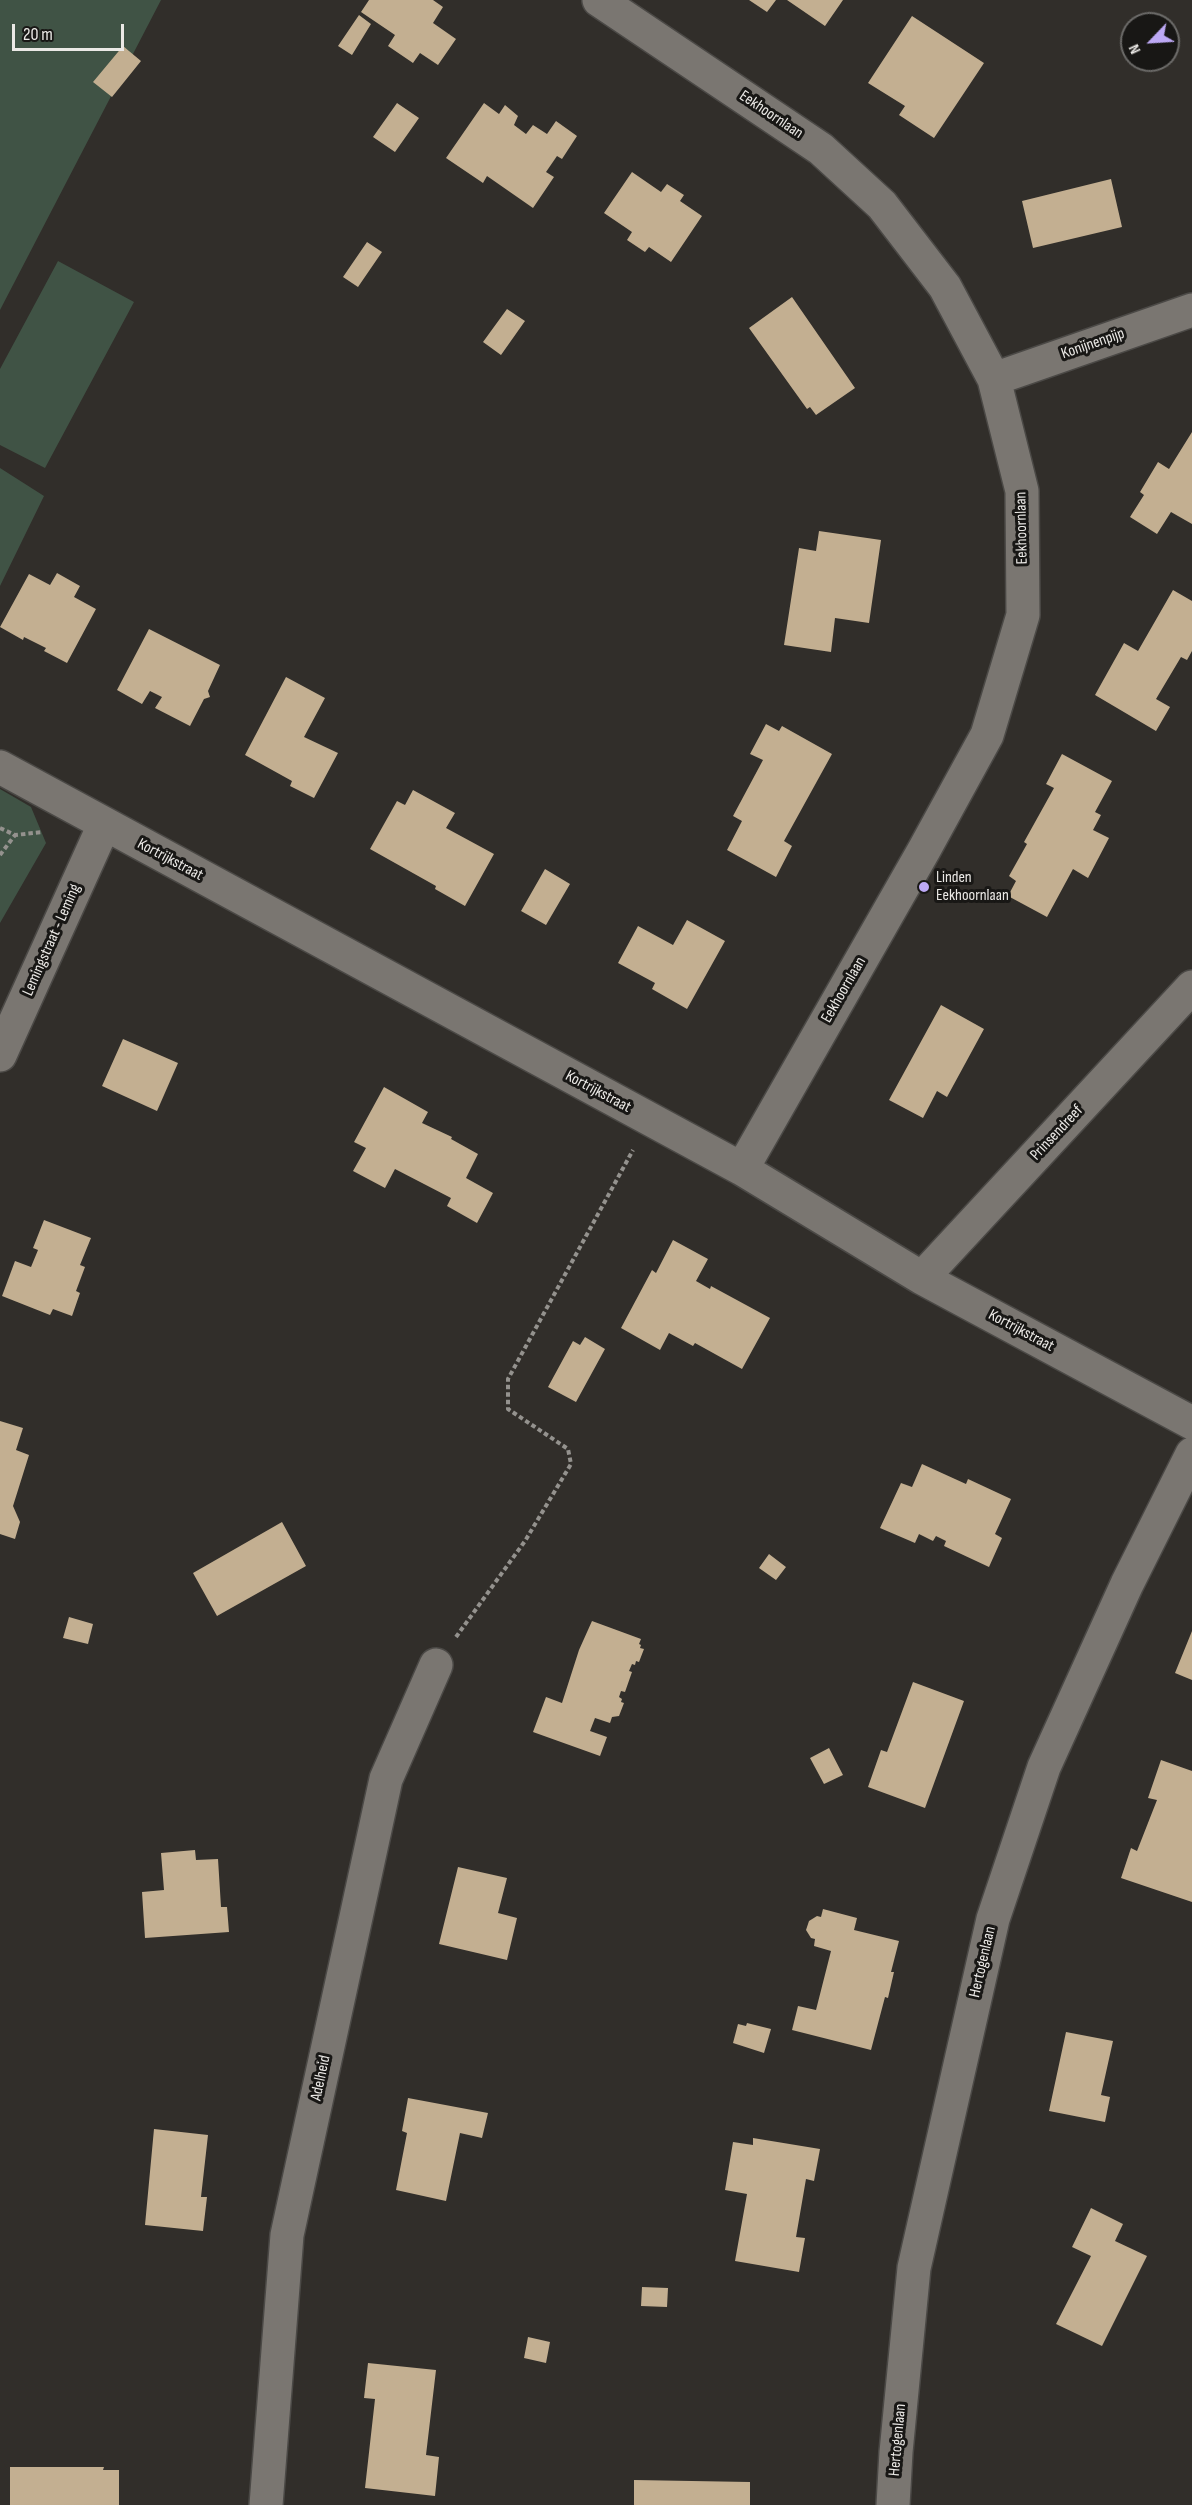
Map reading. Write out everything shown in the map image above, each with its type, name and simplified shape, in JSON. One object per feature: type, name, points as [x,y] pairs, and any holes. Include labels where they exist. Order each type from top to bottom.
[{"type":"street","name":"Eekhoornlaan","points":[[599,0],[821,149],[882,205],[945,287],[994,379],[1023,491],[1023,615],[987,735],[742,1169]]},
{"type":"street","name":"Konijnenpijp","points":[[994,379],[1192,310]]},
{"type":"street","name":"Kortrijkstraat","points":[[0,767],[742,1169],[922,1278],[1192,1423]]},
{"type":"street","name":"Lemingstraat - Leming","points":[[0,1055],[104,825]]},
{"type":"street","name":"Prinsendreef","points":[[922,1278],[1192,987]]},
{"type":"street","name":"Hertogenlaan","points":[[893,2505],[914,2268],[993,1919],[1044,1767],[1127,1584],[1192,1454]]},
{"type":"street","name":"Adelheid","points":[[266,2505],[287,2235],[386,1779],[436,1665]]},
{"type":"path","points":[[0,828],[15,835],[0,855]]},
{"type":"path","points":[[436,1665],[525,1541],[571,1464],[568,1449],[508,1409],[508,1379],[649,1119]]},
{"type":"green space","points":[[0,0],[161,0],[0,310]]},
{"type":"green space","points":[[58,261],[134,302],[45,468],[0,445],[0,369]]},
{"type":"green space","points":[[0,468],[44,496],[0,586]]},
{"type":"green space","points":[[0,789],[31,807],[46,843],[0,923]]},
{"type":"building","points":[[369,0],[433,0],[443,7],[433,23],[456,39],[438,65],[420,53],[413,63],[388,46],[395,35],[361,12]]},
{"type":"building","points":[[749,0],[776,0],[767,12]]},
{"type":"building","points":[[787,0],[843,0],[825,26]]},
{"type":"building","points":[[359,15],[371,24],[352,55],[338,46]]},
{"type":"building","points":[[912,16],[984,63],[934,138],[899,115],[905,106],[868,83]]},
{"type":"building","points":[[123,46],[141,61],[112,97],[93,82]]},
{"type":"building","points":[[397,103],[419,118],[395,152],[373,137]]},
{"type":"building","points":[[484,103],[499,114],[505,105],[518,116],[514,125],[526,134],[533,125],[547,134],[556,121],[577,136],[562,159],[557,156],[546,172],[554,177],[533,208],[487,176],[483,183],[446,158]]},
{"type":"building","points":[[632,172],[661,192],[667,184],[684,195],[680,201],[702,216],[671,262],[649,247],[645,252],[627,240],[632,232],[604,213]]},
{"type":"building","points":[[1111,179],[1122,227],[1033,248],[1022,201]]},
{"type":"building","points":[[367,242],[382,252],[358,287],[343,277]]},
{"type":"building","points":[[792,297],[855,388],[816,415],[810,407],[807,409],[749,328]]},
{"type":"building","points":[[507,309],[525,321],[501,355],[483,342]]},
{"type":"building","points":[[1192,432],[1192,524],[1171,512],[1157,534],[1130,517],[1144,495],[1140,492],[1158,462],[1169,469]]},
{"type":"building","points":[[819,531],[881,540],[869,623],[835,618],[831,652],[784,645],[799,548],[816,551]]},
{"type":"building","points":[[57,573],[80,586],[74,597],[96,609],[67,663],[44,651],[46,648],[24,637],[23,640],[0,627],[29,574],[50,585]]},
{"type":"building","points":[[1173,590],[1192,601],[1192,651],[1187,660],[1181,657],[1156,699],[1170,707],[1156,731],[1095,695],[1124,643],[1138,651]]},
{"type":"building","points":[[149,629],[220,665],[208,691],[210,697],[204,699],[190,726],[155,708],[162,697],[150,691],[142,704],[117,690]]},
{"type":"building","points":[[286,677],[325,698],[304,737],[338,753],[314,798],[290,786],[292,781],[245,755]]},
{"type":"building","points":[[766,724],[779,731],[782,726],[832,754],[784,841],[792,846],[776,877],[727,850],[742,821],[733,816],[763,760],[750,754]]},
{"type":"building","points":[[1062,754],[1112,781],[1095,812],[1101,815],[1093,830],[1109,838],[1088,878],[1073,869],[1047,917],[1008,896],[1016,881],[1009,876],[1027,844],[1024,842],[1054,788],[1046,784]]},
{"type":"building","points":[[413,790],[455,813],[446,828],[494,854],[465,906],[435,889],[436,886],[370,849],[397,801],[405,805]]},
{"type":"building","points":[[545,869],[570,884],[546,925],[521,911]]},
{"type":"building","points":[[687,920],[725,941],[687,1009],[652,989],[655,983],[618,963],[638,926],[673,945]]},
{"type":"building","points":[[941,1005],[984,1029],[947,1097],[937,1091],[923,1118],[889,1100]]},
{"type":"building","points":[[123,1039],[178,1063],[157,1111],[102,1086]]},
{"type":"building","points":[[384,1087],[428,1112],[422,1123],[452,1137],[451,1139],[478,1154],[466,1178],[493,1193],[477,1223],[447,1206],[451,1198],[395,1169],[385,1188],[353,1171],[366,1148],[354,1142]]},
{"type":"building","points":[[44,1220],[91,1238],[80,1265],[85,1267],[76,1291],[80,1293],[72,1316],[53,1309],[50,1315],[2,1296],[15,1261],[31,1267],[38,1250],[33,1248]]},
{"type":"building","points":[[673,1240],[708,1259],[696,1281],[710,1289],[711,1286],[770,1318],[742,1369],[695,1343],[693,1346],[669,1333],[660,1350],[621,1328],[652,1270],[656,1273]]},
{"type":"building","points":[[585,1337],[605,1349],[576,1402],[548,1387],[573,1341],[580,1345]]},
{"type":"building","points":[[0,1421],[23,1428],[16,1450],[29,1455],[13,1506],[20,1522],[15,1539],[0,1534]]},
{"type":"building","points":[[922,1464],[966,1484],[968,1479],[1011,1499],[995,1534],[1002,1538],[989,1567],[944,1546],[946,1541],[936,1536],[933,1541],[919,1534],[915,1543],[880,1528],[901,1483],[912,1487]]},
{"type":"building","points":[[282,1522],[306,1566],[217,1616],[193,1573]]},
{"type":"building","points":[[769,1554],[786,1567],[776,1580],[759,1568]]},
{"type":"building","points":[[69,1617],[93,1624],[88,1644],[63,1638]]},
{"type":"building","points":[[592,1621],[641,1639],[640,1648],[644,1649],[639,1662],[632,1664],[629,1671],[632,1672],[625,1692],[621,1691],[619,1697],[624,1703],[619,1716],[612,1717],[610,1723],[595,1718],[590,1731],[607,1737],[600,1756],[533,1732],[546,1697],[562,1703],[579,1650]]},
{"type":"building","points":[[1192,1631],[1192,1680],[1175,1673]]},
{"type":"building","points":[[913,1682],[964,1701],[925,1808],[868,1787],[881,1750],[887,1752]]},
{"type":"building","points":[[829,1748],[843,1775],[824,1784],[810,1758]]},
{"type":"building","points":[[1161,1760],[1192,1771],[1192,1902],[1121,1878],[1131,1848],[1137,1851],[1157,1800],[1148,1798]]},
{"type":"building","points":[[195,1850],[196,1860],[218,1859],[221,1907],[227,1907],[229,1932],[145,1938],[142,1892],[164,1890],[161,1853]]},
{"type":"building","points":[[458,1867],[507,1878],[498,1913],[517,1918],[507,1960],[439,1944]]},
{"type":"building","points":[[823,1909],[857,1918],[854,1930],[899,1941],[891,1972],[894,1972],[888,1998],[885,1997],[871,2050],[792,2030],[798,2006],[816,2010],[831,1951],[814,1946],[815,1939],[811,1938],[806,1930],[809,1921],[817,1916],[821,1917]]},
{"type":"building","points":[[747,2023],[771,2029],[764,2053],[733,2043],[738,2024],[746,2026]]},
{"type":"building","points":[[1066,2032],[1113,2041],[1101,2095],[1110,2097],[1105,2122],[1049,2111]]},
{"type":"building","points":[[408,2098],[488,2113],[482,2138],[460,2133],[446,2201],[396,2190],[407,2133],[402,2131]]},
{"type":"building","points":[[154,2129],[208,2135],[201,2197],[207,2197],[203,2231],[145,2225]]},
{"type":"building","points":[[753,2138],[820,2149],[814,2181],[806,2179],[796,2237],[805,2238],[799,2272],[735,2261],[747,2194],[725,2190],[733,2142],[753,2145]]},
{"type":"building","points":[[1091,2208],[1123,2224],[1115,2241],[1147,2256],[1102,2346],[1056,2324],[1091,2256],[1072,2247]]},
{"type":"building","points":[[642,2287],[668,2288],[667,2307],[641,2306]]},
{"type":"building","points":[[528,2337],[550,2342],[546,2363],[524,2358]]},
{"type":"building","points":[[368,2363],[436,2370],[426,2455],[439,2457],[435,2496],[365,2488],[375,2399],[364,2398]]},
{"type":"building","points":[[10,2467],[104,2467],[103,2470],[119,2470],[119,2505],[10,2505]]},
{"type":"building","points":[[634,2480],[750,2482],[750,2505],[634,2505]]},
{"type":"place","name":"Linden Eekhoornlaan","points":[[924,887]]}]
